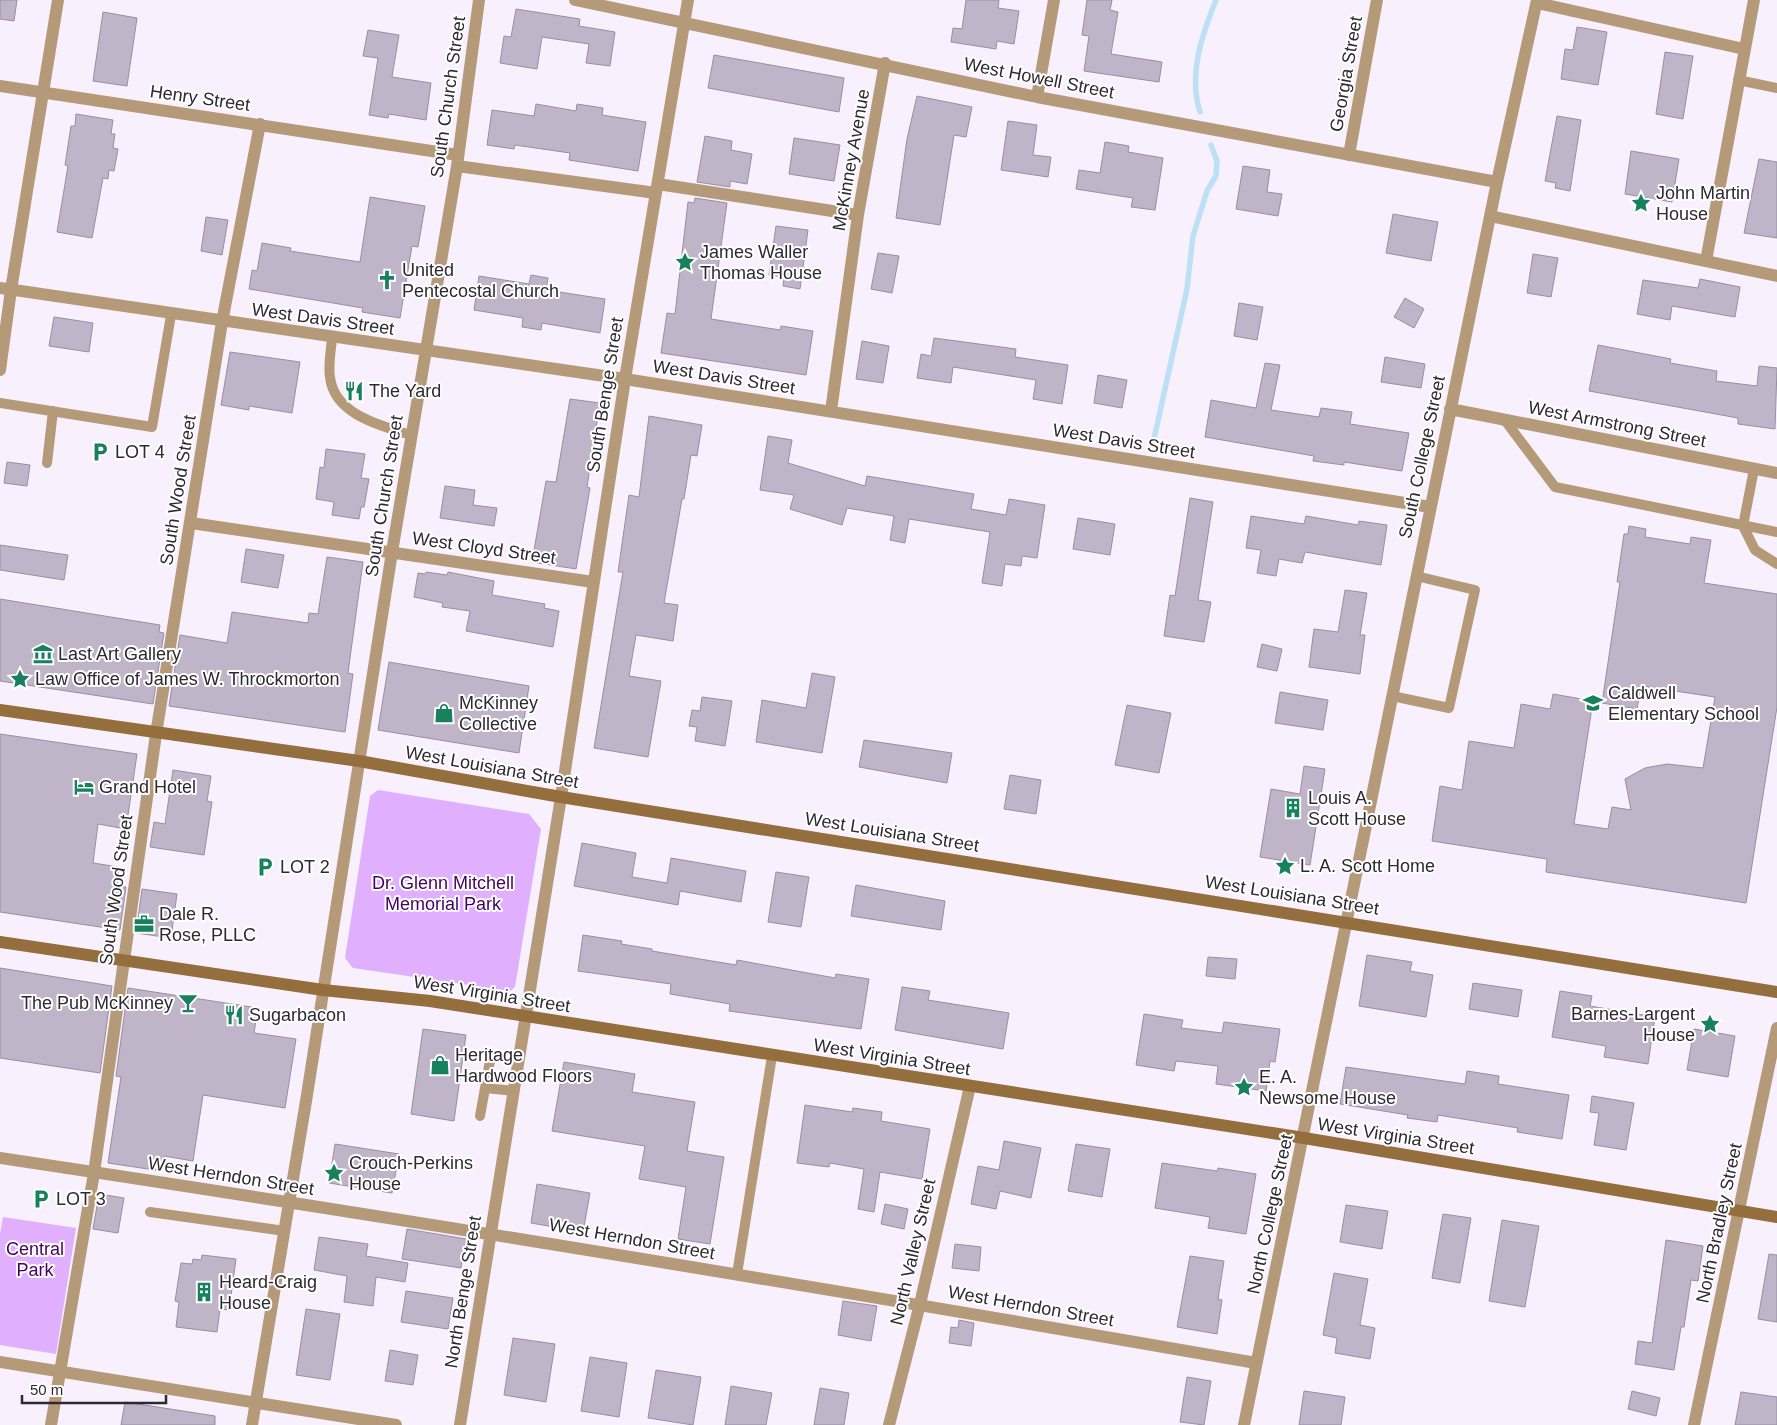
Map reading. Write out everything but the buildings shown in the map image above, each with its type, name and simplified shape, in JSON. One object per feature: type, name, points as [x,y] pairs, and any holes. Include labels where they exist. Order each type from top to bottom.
[{"type":"main road","name":"West Louisiana Street","points":[[0,710],[359,762],[561,797],[1777,992]]},
{"type":"main road","name":"West Virginia Street","points":[[0,942],[323,990],[409,998],[1304,1138],[1777,1217]]},
{"type":"street","points":[[0,370],[6,289],[43,92],[58,0]]},
{"type":"street","name":"South Church Street","points":[[252,1425],[457,160],[479,0]]},
{"type":"street","name":"West Howell Street","points":[[576,0],[885,63],[1037,97],[1497,182]]},
{"type":"street","name":"South Benge Street","points":[[526,1017],[625,379],[688,0]]},
{"type":"street","points":[[1037,97],[1054,0]]},
{"type":"street","name":"Georgia Street","points":[[1349,155],[1377,0]]},
{"type":"street","points":[[1706,261],[1754,0]]},
{"type":"street","points":[[1537,2],[1744,49]]},
{"type":"street","name":"South College Street","points":[[1347,922],[1450,409],[1537,2]]},
{"type":"street","name":"McKinney Avenue","points":[[831,412],[858,215],[885,63]]},
{"type":"street","name":"Henry Street","points":[[0,86],[396,144],[457,160]]},
{"type":"street","name":"South Wood Street","points":[[51,1425],[94,1173],[156,734],[222,322],[260,124]]},
{"type":"street","points":[[457,160],[657,188],[736,196],[858,215]]},
{"type":"street","points":[[1490,216],[1777,276]]},
{"type":"street","name":"West Davis Street","points":[[6,289],[171,315],[625,379],[1430,507]]},
{"type":"street","name":"West Armstrong Street","points":[[1450,409],[1777,473]]},
{"type":"street","name":"West Cloyd Street","points":[[190,523],[593,582]]},
{"type":"street","name":"North College Street","points":[[1244,1425],[1347,922]]},
{"type":"street","name":"North Benge Street","points":[[460,1425],[526,1017]]},
{"type":"street","name":"North Bradley Street","points":[[1694,1425],[1777,1028]]},
{"type":"street","name":"North Valley Street","points":[[889,1425],[920,1304],[970,1086]]},
{"type":"street","name":"West Herndon Street","points":[[0,1158],[490,1233],[920,1304],[1256,1363]]},
{"type":"street","points":[[0,1362],[396,1425]]},
{"type":"lane","points":[[1738,80],[1777,88]]},
{"type":"lane","points":[[0,403],[152,427],[171,315]]},
{"type":"lane","points":[[332,338],[330,378],[337,394],[349,409],[374,423],[411,435]]},
{"type":"lane","points":[[47,463],[53,411]]},
{"type":"lane","points":[[1504,419],[1555,487],[1777,532]]},
{"type":"lane","points":[[1754,468],[1743,526],[1755,550],[1777,564]]},
{"type":"lane","points":[[1392,696],[1449,708],[1475,590],[1416,576]]},
{"type":"lane","points":[[480,1116],[491,1055]]},
{"type":"lane","points":[[737,1274],[772,1056]]},
{"type":"lane","points":[[485,1088],[514,1091]]},
{"type":"lane","points":[[150,1212],[284,1231]]},
{"type":"green space","name":"Dr. Glenn Mitchell Memorial Park","points":[[378,790],[529,814],[541,829],[515,987],[510,991],[353,968],[345,958],[370,796]]},
{"type":"green space","name":"Central Park","points":[[3,1217],[76,1228],[56,1354],[0,1345],[0,1234]]},
{"type":"waterway","points":[[1200,112],[1195,83],[1196,69],[1206,27],[1216,0]]},
{"type":"waterway","points":[[1154,439],[1187,289],[1193,236],[1207,191],[1216,176],[1217,161],[1211,145]]},
{"type":"place","name":"John Martin House","points":[[1641,203]]},
{"type":"place","name":"James Waller Thomas House","points":[[685,262]]},
{"type":"place","name":"United Pentecostal Church","points":[[387,280]]},
{"type":"place","name":"The Yard","points":[[354,391]]},
{"type":"place","name":"LOT 4","points":[[100,452]]},
{"type":"place","name":"Last Art Gallery","points":[[43,654]]},
{"type":"place","name":"Law Office of James W. Throckmorton","points":[[20,679]]},
{"type":"place","name":"Caldwell Elementary School","points":[[1593,703]]},
{"type":"place","name":"McKinney Collective","points":[[444,713]]},
{"type":"place","name":"Grand Hotel","points":[[84,787]]},
{"type":"place","name":"Louis A. Scott House","points":[[1293,808]]},
{"type":"place","name":"L. A. Scott Home","points":[[1285,866]]},
{"type":"place","name":"LOT 2","points":[[265,867]]},
{"type":"place","name":"Dale R. Rose, PLLC","points":[[144,924]]},
{"type":"place","name":"The Pub McKinney","points":[[188,1003]]},
{"type":"place","name":"Sugarbacon","points":[[234,1015]]},
{"type":"place","name":"Barnes-Largent House","points":[[1710,1024]]},
{"type":"place","name":"Heritage Hardwood Floors","points":[[440,1065]]},
{"type":"place","name":"E. A. Newsome House","points":[[1244,1087]]},
{"type":"place","name":"Crouch-Perkins House","points":[[334,1173]]},
{"type":"place","name":"LOT 3","points":[[41,1199]]},
{"type":"place","name":"Heard-Craig House","points":[[204,1292]]}]
